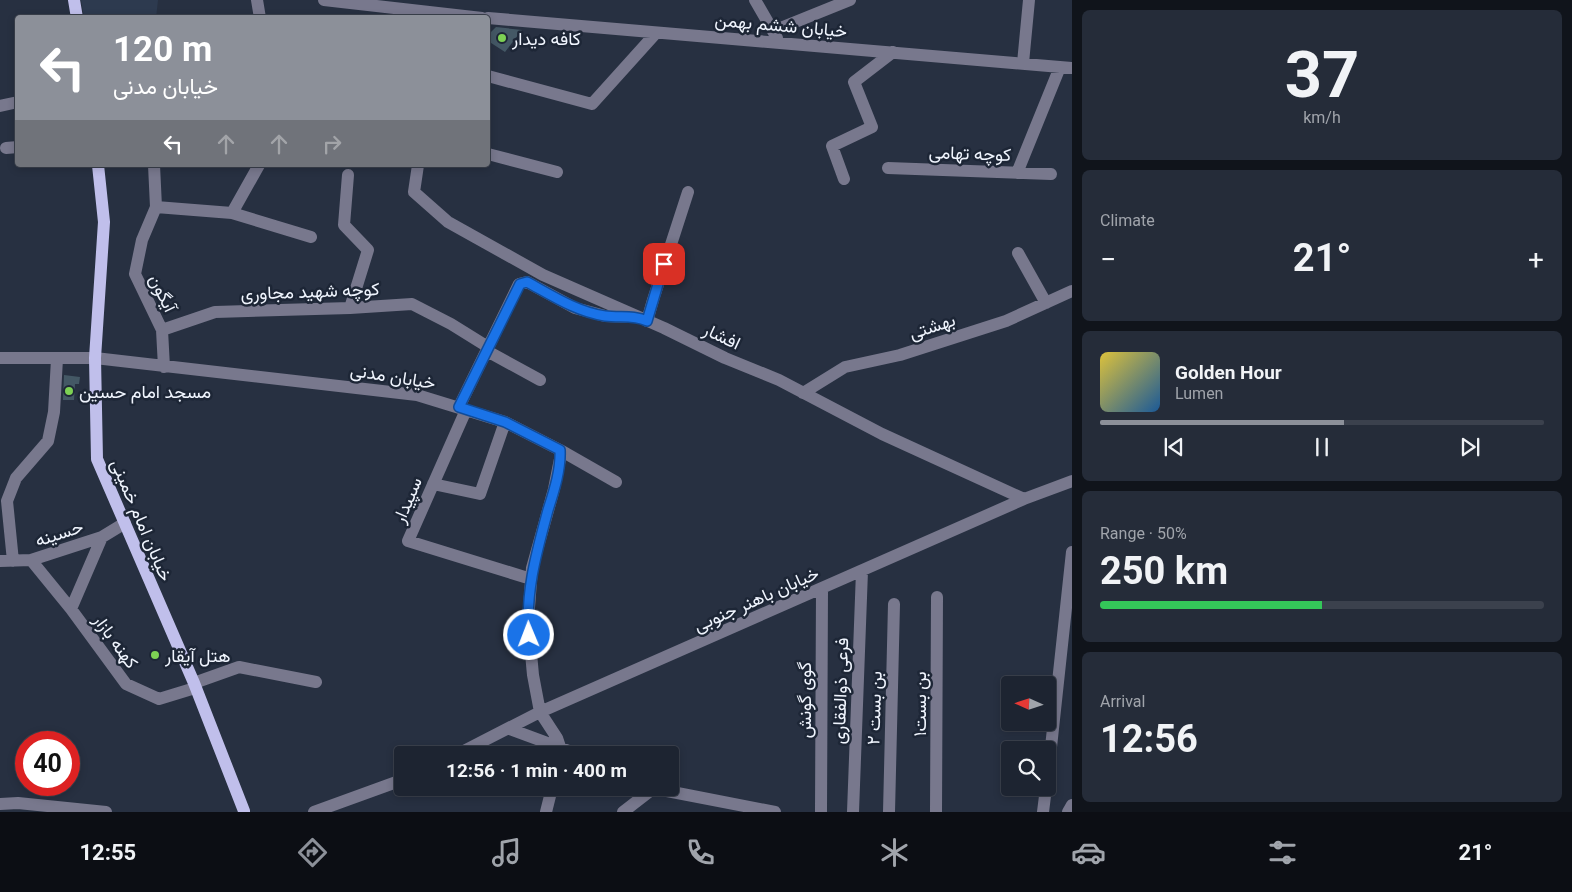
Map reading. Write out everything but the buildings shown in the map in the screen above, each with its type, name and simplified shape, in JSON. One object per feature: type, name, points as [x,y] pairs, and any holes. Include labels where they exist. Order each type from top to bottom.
[{"type":"main road","points":[[74,0],[76,15]]},
{"type":"main road","name":"خیابان امام خمینی","points":[[98,167],[104,222],[96,358],[97,459],[247,812]]},
{"type":"street","points":[[257,0],[260,15]]},
{"type":"street","points":[[324,0],[412,4],[459,15]]},
{"type":"street","points":[[755,0],[779,43]]},
{"type":"street","points":[[773,31],[850,0]]},
{"type":"street","points":[[1023,63],[1029,0]]},
{"type":"street","name":"خیابان ششم بهمن","points":[[490,18],[1066,68]]},
{"type":"street","points":[[490,77],[592,104],[656,32]]},
{"type":"street","points":[[844,179],[832,146],[872,127],[854,82],[893,52]]},
{"type":"street","points":[[1018,173],[1066,68]]},
{"type":"street","points":[[0,106],[15,103]]},
{"type":"street","points":[[490,155],[558,172]]},
{"type":"street","points":[[154,167],[156,208],[232,213],[311,237]]},
{"type":"street","points":[[232,213],[258,167]]},
{"type":"street","name":"افشار","points":[[418,167],[414,192],[448,222],[543,275],[779,380],[882,434],[1024,499]]},
{"type":"street","name":"کوچه تهامی","points":[[888,168],[1051,174]]},
{"type":"street","points":[[348,175],[344,225],[368,250],[350,308]]},
{"type":"street","points":[[643,319],[652,300],[688,192]]},
{"type":"street","name":"آیگون","points":[[156,208],[142,240],[135,274],[162,330]]},
{"type":"street","points":[[1018,253],[1046,302]]},
{"type":"street","name":"سپیدار","points":[[531,579],[408,541],[487,349],[520,284],[527,282],[576,308],[605,316],[643,319]]},
{"type":"street","name":"بهشتی","points":[[803,393],[845,367],[900,355],[1006,321],[1072,291]]},
{"type":"street","name":"کوچه شهید مجاوری","points":[[162,330],[215,312],[412,304],[451,324],[487,349],[540,380]]},
{"type":"street","points":[[162,330],[164,367]]},
{"type":"street","name":"خیابان مدنی","points":[[0,358],[96,358],[417,395],[505,422],[560,450],[616,482]]},
{"type":"street","points":[[6,561],[7,501],[16,478],[48,441],[54,412],[57,359]]},
{"type":"street","points":[[433,484],[480,494],[505,422]]},
{"type":"street","points":[[558,746],[557,738],[540,712],[533,675],[528,621],[532,568],[554,489],[560,450]]},
{"type":"street","name":"خیابان باهنر جنوبی","points":[[475,746],[540,712],[1024,499],[1072,481]]},
{"type":"street","name":"حسینه","points":[[6,561],[31,560],[102,537],[125,523]]},
{"type":"street","points":[[71,609],[102,537]]},
{"type":"street","points":[[1052,741],[1072,552]]},
{"type":"street","name":"کهنه بازار","points":[[31,560],[71,609],[126,684],[159,700],[239,667],[316,682]]},
{"type":"street","name":"فرعی ذوالفقاری","points":[[853,812],[862,571]]},
{"type":"street","name":"گوی گونش","points":[[821,812],[822,589]]},
{"type":"street","name":"بن بست۱","points":[[936,812],[938,597]]},
{"type":"street","name":"بن بست ۲","points":[[888,812],[894,604]]},
{"type":"street","points":[[510,729],[548,746]]},
{"type":"street","points":[[314,812],[394,783]]},
{"type":"street","points":[[679,793],[775,812]]},
{"type":"street","points":[[546,812],[550,796]]},
{"type":"street","points":[[623,812],[644,796]]},
{"type":"street","points":[[1043,812],[1045,796]]},
{"type":"street","points":[[0,804],[18,803],[106,812]]},
{"type":"street","points":[[1068,812],[1072,805]]},
{"type":"shaded area","points":[[81,0],[158,0],[156,15],[84,15]]},
{"type":"place","name":"کافه دیدار","points":[[502,38]]},
{"type":"place","name":"مسجد امام حسین","points":[[69,391]]},
{"type":"place","name":"هتل آیقار","points":[[155,655]]},
{"type":"route","points":[[529,635],[528,621],[532,568],[554,489],[560,450],[505,422],[459,407],[520,284],[527,282],[576,308],[605,316],[639,317],[647,321],[664,264]]}]
